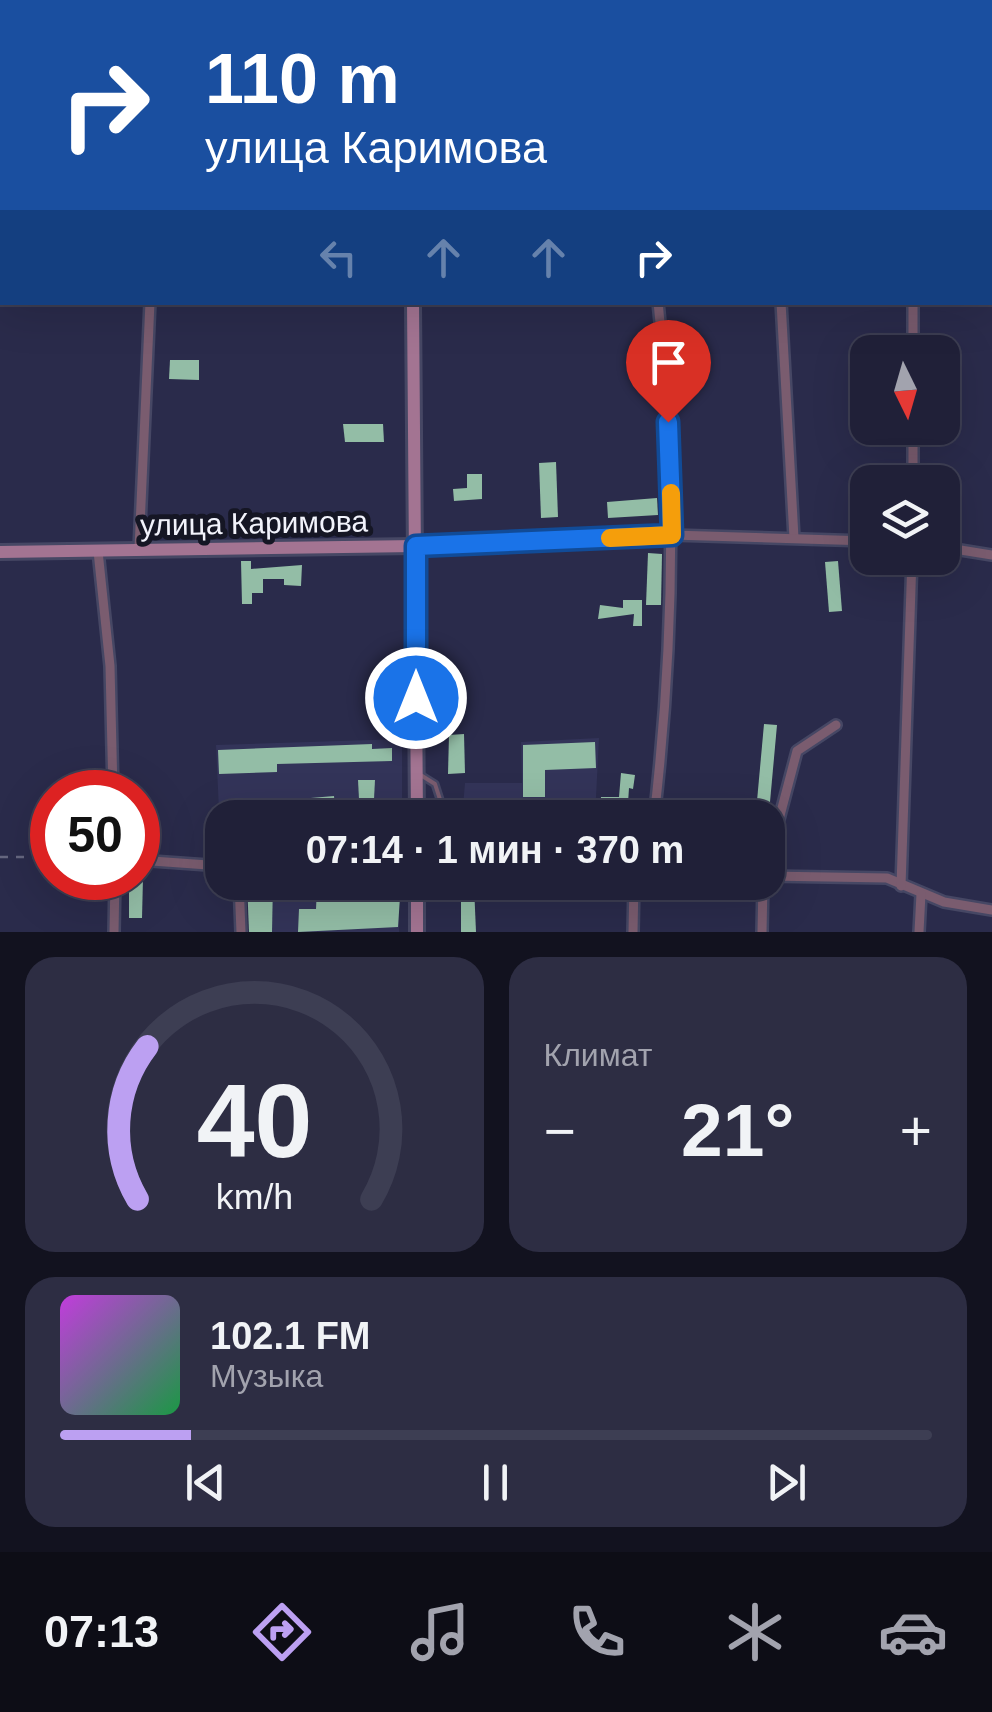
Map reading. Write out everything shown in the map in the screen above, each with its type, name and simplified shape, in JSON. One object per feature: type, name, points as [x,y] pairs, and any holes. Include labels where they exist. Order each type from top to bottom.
[{"type":"main road","points":[[413,305],[416,800]]},
{"type":"main road","name":"улица Каримова","points":[[0,552],[416,546]]},
{"type":"main road","points":[[417,900],[417,932]]},
{"type":"street","points":[[139,549],[150,305]]},
{"type":"street","points":[[656,800],[668,675],[672,535],[668,385],[658,305]]},
{"type":"street","points":[[781,305],[794,538]]},
{"type":"street","points":[[913,335],[914,305]]},
{"type":"street","name":"улица Каримова","points":[[416,546],[672,535],[850,540]]},
{"type":"street","points":[[960,550],[992,554]]},
{"type":"street","points":[[98,551],[110,666],[113,770]]},
{"type":"street","points":[[901,886],[911,575]]},
{"type":"street","points":[[784,800],[797,750],[836,725]]},
{"type":"street","points":[[160,862],[205,865]]},
{"type":"street","points":[[785,876],[886,878],[921,894],[992,910]]},
{"type":"street","points":[[919,932],[921,894]]},
{"type":"street","points":[[114,932],[115,900]]},
{"type":"street","points":[[240,900],[241,932]]},
{"type":"street","points":[[633,932],[634,900]]},
{"type":"street","points":[[762,932],[763,900]]},
{"type":"lane","points":[[416,773],[435,784],[440,800]]},
{"type":"path","points":[[0,857],[30,856]]},
{"type":"shaded area","points":[[599,738],[596,800],[464,800],[465,783],[522,783],[521,742]]},
{"type":"shaded area","points":[[402,739],[402,800],[218,800],[216,745]]},
{"type":"shaded area","points":[[251,900],[399,900],[399,932],[251,932]]},
{"type":"building","points":[[170,360],[199,360],[199,380],[169,379]]},
{"type":"building","points":[[343,424],[383,424],[384,442],[345,442]]},
{"type":"building","points":[[556,462],[558,517],[541,518],[539,463]]},
{"type":"building","points":[[467,474],[482,474],[482,499],[454,501],[453,489],[467,488]]},
{"type":"building","points":[[657,498],[658,515],[608,518],[607,502]]},
{"type":"building","points":[[648,553],[662,554],[661,605],[646,605]]},
{"type":"building","points":[[241,561],[251,561],[251,569],[302,565],[301,586],[284,585],[284,579],[263,579],[263,593],[252,593],[252,604],[242,604]]},
{"type":"building","points":[[838,561],[842,611],[829,612],[825,562]]},
{"type":"building","points":[[623,600],[642,600],[642,626],[633,626],[634,614],[598,619],[600,605],[623,608]]},
{"type":"building","points":[[764,724],[777,725],[770,800],[757,800]]},
{"type":"building","points":[[464,734],[465,773],[448,774],[449,735]]},
{"type":"building","points":[[595,742],[596,768],[545,770],[545,797],[523,797],[523,745]]},
{"type":"building","points":[[372,744],[372,749],[392,748],[392,761],[277,764],[277,772],[219,774],[218,750]]},
{"type":"building","points":[[621,773],[635,775],[628,800],[601,800],[619,797]]},
{"type":"building","points":[[358,780],[375,780],[374,800],[359,800]]},
{"type":"building","points":[[334,796],[334,800],[299,800]]},
{"type":"building","points":[[129,900],[142,900],[142,918],[129,918]]},
{"type":"building","points":[[248,900],[273,900],[272,932],[249,932]]},
{"type":"building","points":[[316,900],[400,900],[398,927],[298,932],[299,909],[316,909]]},
{"type":"building","points":[[461,900],[475,900],[476,932],[461,932]]},
{"type":"slow traffic","points":[[610,538],[672,535],[671,493]]},
{"type":"route","points":[[416,698],[416,546],[672,535],[668,422]]}]
